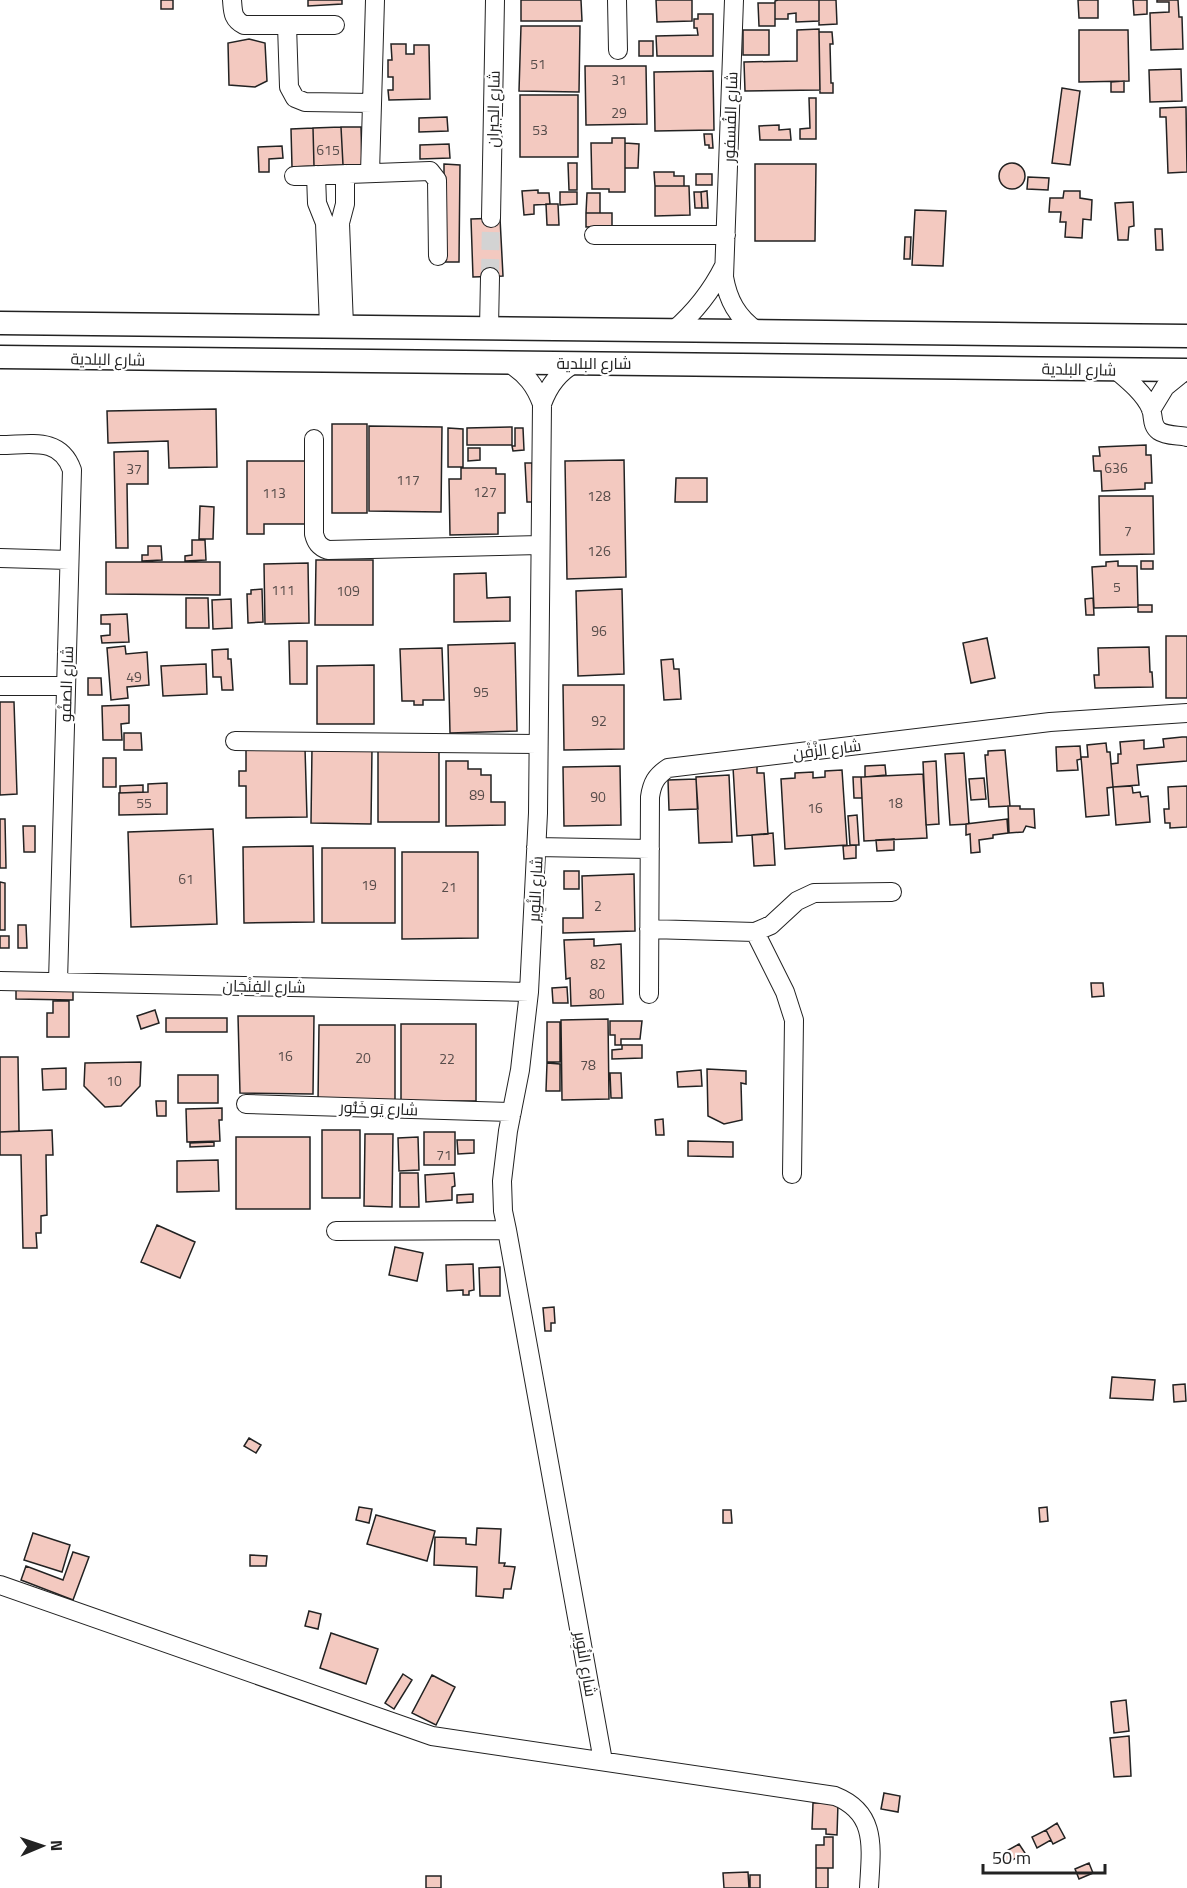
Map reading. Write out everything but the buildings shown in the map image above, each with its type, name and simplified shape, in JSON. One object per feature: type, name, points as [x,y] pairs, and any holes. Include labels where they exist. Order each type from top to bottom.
[{"type":"main road","name":"شارع البلدية","points":[[1,322],[1187,336]]},
{"type":"main road","name":"شارع البلدية","points":[[0,357],[1186,370]]},
{"type":"street","points":[[232,0],[232,13],[235,19],[244,25],[335,25]]},
{"type":"street","points":[[370,173],[375,0]]},
{"type":"street","name":"شارع الجيران","points":[[491,219],[495,0]]},
{"type":"street","points":[[617,0],[618,50]]},
{"type":"street","name":"شارع الفُسفور","points":[[734,0],[724,277],[729,298],[740,317],[757,331]]},
{"type":"street","points":[[287,25],[289,87],[295,98],[305,102],[372,103]]},
{"type":"street","points":[[294,176],[426,170],[433,173],[437,180],[438,256]]},
{"type":"street","points":[[337,326],[340,222],[345,204],[345,174]]},
{"type":"street","points":[[316,175],[317,203],[325,223],[337,326]]},
{"type":"street","points":[[594,235],[726,235]]},
{"type":"street","name":"شارع الفُسفور","points":[[673,331],[702,301],[724,266]]},
{"type":"street","points":[[489,328],[490,277]]},
{"type":"street","name":"شارع النُوِير","points":[[577,362],[559,375],[542,404],[537,847],[529,992],[520,1070],[502,1181],[503,1211],[603,1761]]},
{"type":"street","name":"شارع النُوِير","points":[[509,363],[533,384],[542,404]]},
{"type":"street","points":[[1116,370],[1135,388],[1151,410],[1156,429],[1162,433],[1187,437]]},
{"type":"street","points":[[1151,410],[1166,387],[1186,370]]},
{"type":"street","points":[[314,439],[314,534],[322,549],[540,545]]},
{"type":"street","name":"شارع الصفُو","points":[[0,445],[52,446],[61,451],[72,471],[58,982]]},
{"type":"street","points":[[0,558],[69,560]]},
{"type":"street","points":[[0,686],[66,686]]},
{"type":"street","name":"شارع الزَّفْن","points":[[649,994],[650,797],[652,785],[658,775],[668,768],[1050,722],[1187,713]]},
{"type":"street","points":[[235,741],[538,744]]},
{"type":"street","points":[[537,847],[650,849]]},
{"type":"street","points":[[649,929],[755,932],[771,926],[797,901],[814,893],[892,892]]},
{"type":"street","points":[[755,932],[785,992],[794,1020],[792,1174]]},
{"type":"street","name":"شارع الفِنْجَان","points":[[0,981],[529,992]]},
{"type":"street","name":"شارع يَو خَنُّور","points":[[246,1104],[512,1112]]},
{"type":"street","points":[[336,1231],[507,1230]]},
{"type":"street","points":[[0,1585],[432,1736],[826,1794],[843,1799],[858,1811],[865,1820],[869,1832],[871,1855],[868,1888]]},
{"type":"tunnel","points":[[490,277],[491,218]]}]
